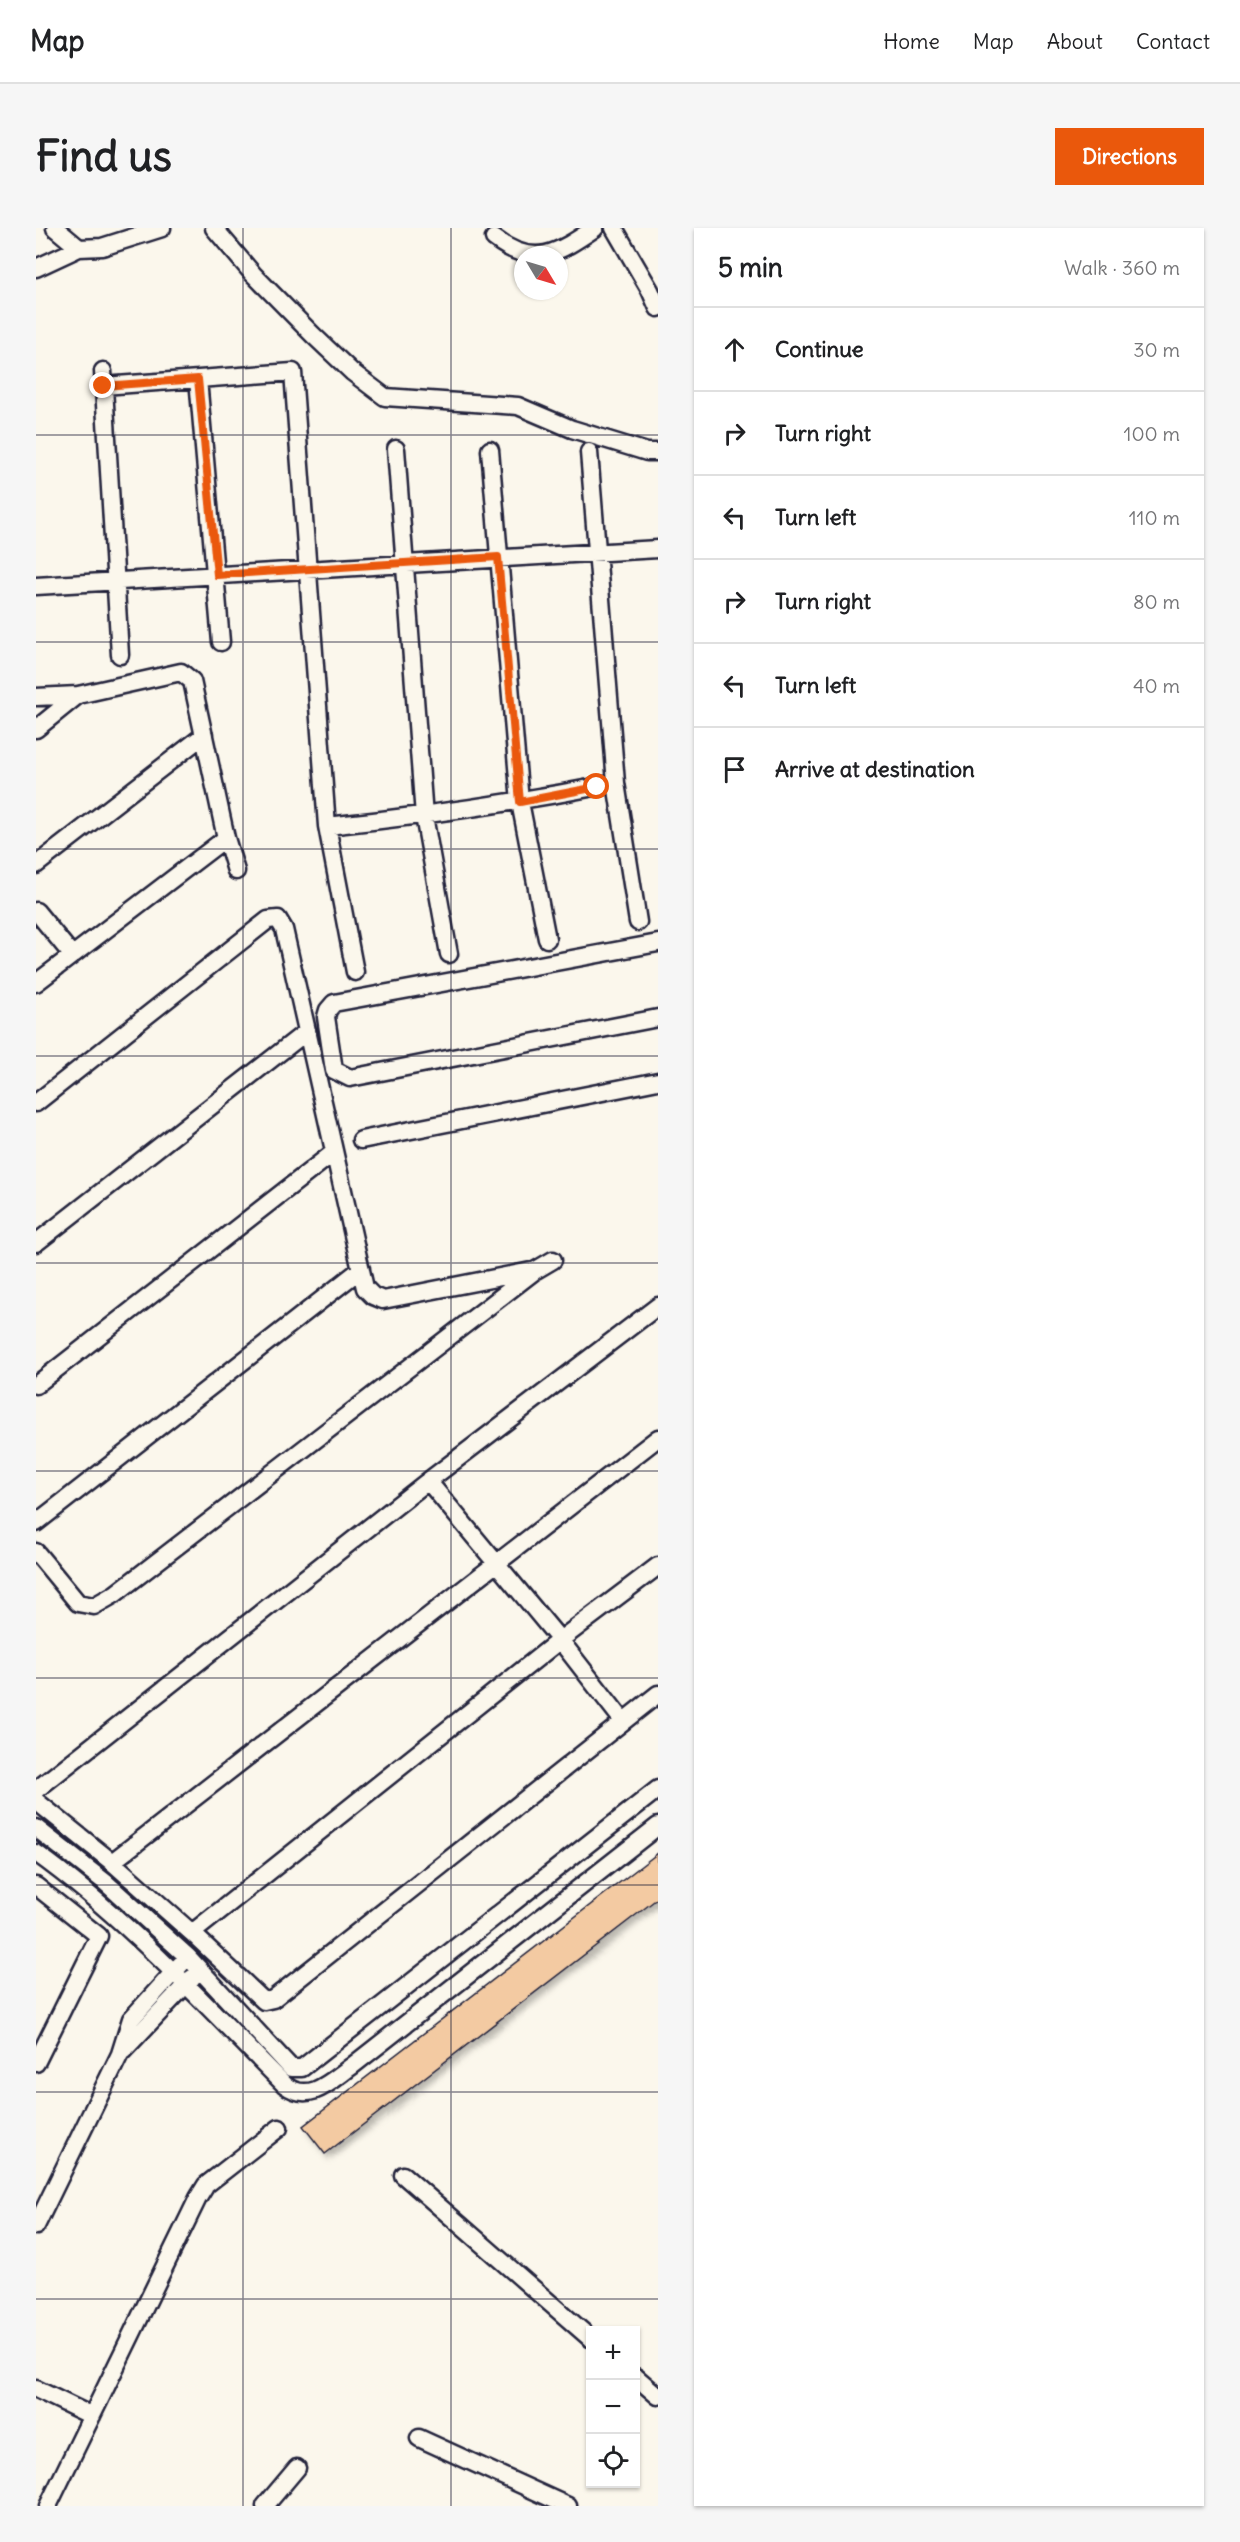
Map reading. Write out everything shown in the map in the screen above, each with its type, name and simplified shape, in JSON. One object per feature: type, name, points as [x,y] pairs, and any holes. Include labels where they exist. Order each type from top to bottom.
[{"type":"street","points":[[55,228],[79,248]]},
{"type":"street","points":[[36,268],[79,248],[102,247],[162,228]]},
{"type":"street","points":[[214,228],[253,274],[313,335],[352,372],[385,397],[518,406],[572,429],[647,452],[658,452]]},
{"type":"street","points":[[494,238],[512,252],[527,255],[549,254],[564,248],[595,228]]},
{"type":"street","points":[[614,228],[654,288],[658,308]]},
{"type":"street","points":[[120,656],[103,379],[198,379],[293,372],[327,826],[355,972]]},
{"type":"street","points":[[198,379],[217,575],[221,642]]},
{"type":"street","points":[[396,449],[424,816],[448,954]]},
{"type":"street","points":[[490,450],[520,802],[547,939]]},
{"type":"street","points":[[589,452],[616,783],[638,922]]},
{"type":"street","points":[[36,586],[658,549]]},
{"type":"street","points":[[36,697],[78,695],[181,672],[192,681],[226,838],[237,871]]},
{"type":"street","points":[[36,729],[78,695]]},
{"type":"street","points":[[36,865],[204,735]]},
{"type":"street","points":[[327,826],[424,816],[520,802],[616,783]]},
{"type":"street","points":[[36,983],[226,838]]},
{"type":"street","points":[[36,911],[72,955]]},
{"type":"street","points":[[36,1103],[268,920],[278,919],[284,929],[365,1288],[373,1296],[383,1300],[536,1270]]},
{"type":"street","points":[[658,943],[334,1003],[326,1017],[334,1070],[350,1078],[658,1018]]},
{"type":"street","points":[[36,1244],[306,1032]]},
{"type":"street","points":[[361,1140],[658,1081]]},
{"type":"street","points":[[36,1385],[333,1152]]},
{"type":"street","points":[[36,1552],[78,1603],[94,1606],[115,1594],[536,1270],[553,1260]]},
{"type":"street","points":[[36,1523],[361,1269]]},
{"type":"street","points":[[36,1790],[428,1481],[658,1306]]},
{"type":"street","points":[[112,1862],[658,1438]]},
{"type":"street","points":[[428,1481],[560,1640],[623,1721]]},
{"type":"street","points":[[192,1933],[560,1640],[658,1566]]},
{"type":"street","points":[[36,1801],[112,1862],[264,2001],[273,1999],[658,1694]]},
{"type":"street","points":[[36,1828],[105,1882],[188,1957],[291,2068],[302,2068],[658,1789]]},
{"type":"street","points":[[36,1853],[98,1903],[179,1978],[285,2085],[294,2092],[318,2091],[658,1826]]},
{"type":"street","points":[[543,1880],[561,1902]]},
{"type":"street","points":[[36,1886],[99,1936],[36,2063]]},
{"type":"street","points":[[36,2226],[120,2054],[179,1978],[188,1957]]},
{"type":"street","points":[[179,1978],[201,1970]]},
{"type":"street","points":[[310,2062],[318,2091]]},
{"type":"street","points":[[48,2506],[206,2185],[279,2128]]},
{"type":"street","points":[[403,2175],[586,2334]]},
{"type":"street","points":[[639,2380],[658,2396]]},
{"type":"street","points":[[36,2389],[92,2416]]},
{"type":"street","points":[[420,2438],[568,2506]]},
{"type":"street","points":[[265,2506],[297,2468]]},
{"type":"building","points":[[658,1853],[658,1898],[325,2154],[303,2126]]},
{"type":"route","points":[[103,386],[198,379],[217,575],[498,557],[520,802],[597,787]]}]
